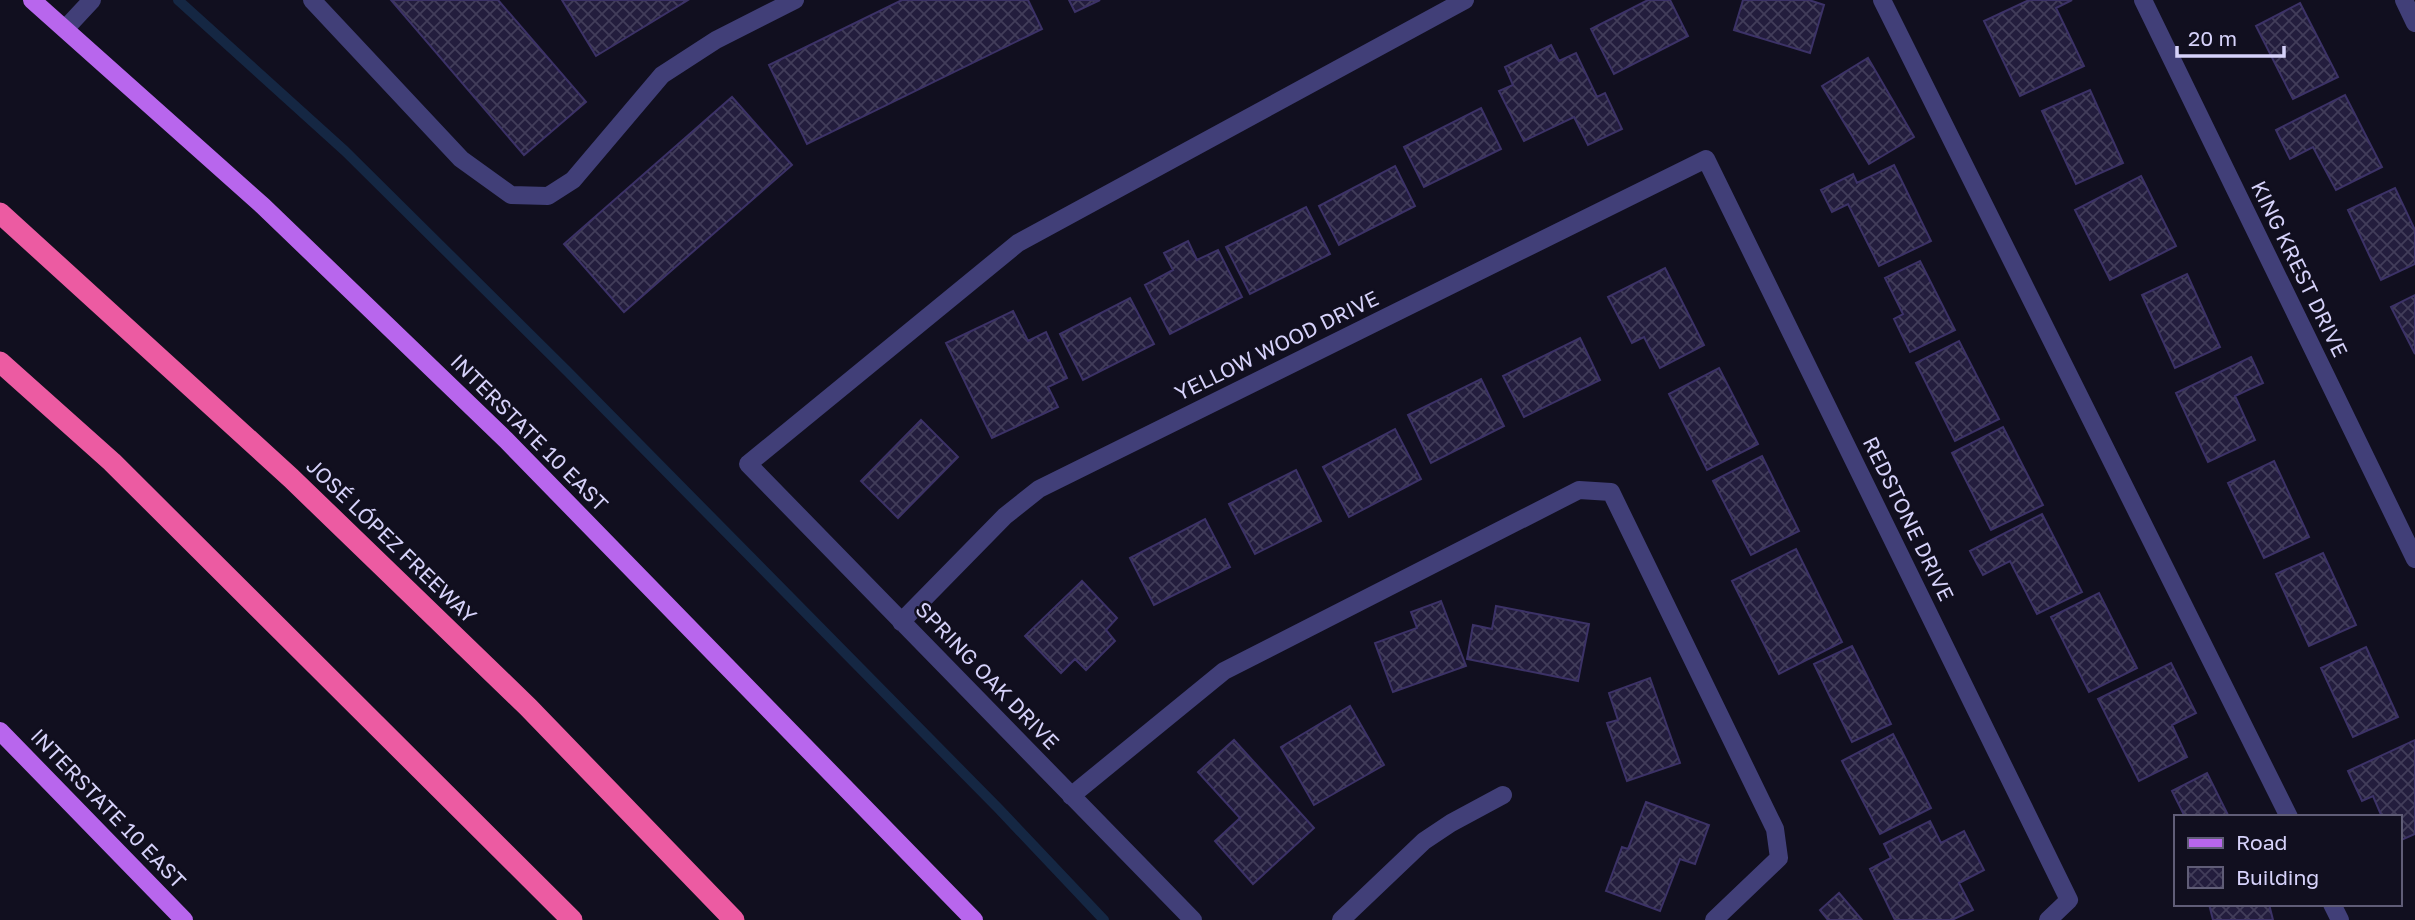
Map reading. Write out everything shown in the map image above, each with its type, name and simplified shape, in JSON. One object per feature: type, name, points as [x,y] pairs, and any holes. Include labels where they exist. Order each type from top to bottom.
[{"type":"highway","name":"JOSÉ LÓPEZ FREEWAY","points":[[0,213],[291,478],[528,707],[734,920]]},
{"type":"highway","points":[[0,362],[112,462],[572,920]]},
{"type":"main road","name":"INTERSTATE 10 EAST","points":[[32,0],[263,206],[506,440],[974,920]]},
{"type":"main road","name":"INTERSTATE 10 EAST","points":[[0,730],[184,920]]},
{"type":"street","points":[[65,29],[92,0]]},
{"type":"street","points":[[312,0],[461,159],[511,195],[548,196],[573,180],[662,75],[716,40],[795,0]]},
{"type":"street","name":"SPRING OAK DRIVE","points":[[1193,920],[748,464],[1018,243],[1465,0]]},
{"type":"street","points":[[1882,0],[2288,815]]},
{"type":"street","name":"KING KREST DRIVE","points":[[2143,0],[2415,559]]},
{"type":"street","points":[[2404,0],[2415,23]]},
{"type":"street","name":"YELLOW WOOD DRIVE","points":[[901,622],[1005,516],[1039,489],[1706,159]]},
{"type":"street","name":"REDSTONE DRIVE","points":[[1706,159],[2069,900],[2048,920]]},
{"type":"street","points":[[1071,796],[1224,671],[1579,490],[1611,492],[1775,829],[1779,858],[1714,920]]},
{"type":"street","points":[[1341,920],[1424,841],[1503,795]]},
{"type":"building","points":[[391,0],[498,0],[586,102],[524,155]]},
{"type":"building","points":[[562,0],[688,0],[596,56]]},
{"type":"building","points":[[902,0],[1028,0],[1042,29],[807,144],[769,65]]},
{"type":"building","points":[[1069,0],[1100,0],[1075,12]]},
{"type":"building","points":[[1648,0],[1670,0],[1688,36],[1614,74],[1591,29]]},
{"type":"building","points":[[1743,0],[1809,0],[1824,5],[1810,53],[1734,30]]},
{"type":"building","points":[[2029,0],[2072,0],[2056,8],[2084,66],[2020,96],[1984,21]]},
{"type":"building","points":[[2300,3],[2338,77],[2293,99],[2256,26]]},
{"type":"building","points":[[1551,45],[1559,61],[1576,53],[1597,97],[1605,93],[1622,129],[1588,145],[1574,117],[1524,141],[1499,91],[1513,85],[1505,67]]},
{"type":"building","points":[[1868,58],[1914,137],[1869,164],[1822,86]]},
{"type":"building","points":[[2090,90],[2123,163],[2076,184],[2042,111]]},
{"type":"building","points":[[2345,95],[2382,167],[2336,190],[2313,147],[2290,159],[2276,130]]},
{"type":"building","points":[[732,97],[792,165],[624,312],[564,244]]},
{"type":"building","points":[[1481,108],[1501,149],[1424,187],[1404,147]]},
{"type":"building","points":[[1894,165],[1931,241],[1879,266],[1848,204],[1832,212],[1821,190],[1853,174],[1857,183]]},
{"type":"building","points":[[1395,166],[1415,206],[1339,245],[1319,206]]},
{"type":"building","points":[[2141,176],[2176,246],[2110,280],[2075,210]]},
{"type":"building","points":[[2395,188],[2415,230],[2415,264],[2381,280],[2348,210]]},
{"type":"building","points":[[1306,207],[1330,254],[1250,294],[1226,247]]},
{"type":"building","points":[[1188,241],[1197,260],[1218,250],[1242,297],[1170,334],[1145,285],[1173,270],[1164,253]]},
{"type":"building","points":[[1920,261],[1955,330],[1910,352],[1894,319],[1903,314],[1885,278]]},
{"type":"building","points":[[1665,268],[1704,345],[1660,368],[1644,337],[1632,343],[1608,297]]},
{"type":"building","points":[[2187,274],[2220,347],[2175,368],[2142,295]]},
{"type":"building","points":[[2415,295],[2415,354],[2391,307]]},
{"type":"building","points":[[1130,298],[1154,344],[1083,380],[1060,334]]},
{"type":"building","points":[[1013,311],[1028,341],[1046,332],[1067,378],[1048,387],[1058,407],[992,438],[946,343]]},
{"type":"building","points":[[1580,338],[1600,380],[1524,417],[1503,376]]},
{"type":"building","points":[[1959,341],[1999,419],[1955,441],[1916,363]]},
{"type":"building","points":[[2251,357],[2263,383],[2235,396],[2255,440],[2208,462],[2176,393]]},
{"type":"building","points":[[1719,368],[1758,444],[1707,470],[1669,394]]},
{"type":"building","points":[[1481,379],[1504,426],[1431,463],[1408,415]]},
{"type":"building","points":[[921,420],[958,457],[898,518],[861,481]]},
{"type":"building","points":[[2003,427],[2043,505],[1991,530],[1952,453]]},
{"type":"building","points":[[1395,429],[1421,479],[1349,517],[1323,467]]},
{"type":"building","points":[[1762,456],[1799,531],[1751,555],[1713,481]]},
{"type":"building","points":[[2274,461],[2309,537],[2264,558],[2228,483]]},
{"type":"building","points":[[1296,470],[1321,521],[1255,554],[1229,504]]},
{"type":"building","points":[[2042,514],[2082,592],[2037,614],[2010,561],[1983,575],[1970,551]]},
{"type":"building","points":[[1205,519],[1230,567],[1154,605],[1130,558]]},
{"type":"building","points":[[1796,549],[1842,642],[1779,674],[1732,581]]},
{"type":"building","points":[[2323,553],[2356,625],[2309,646],[2276,574]]},
{"type":"building","points":[[1082,581],[1117,618],[1106,630],[1115,641],[1086,670],[1075,659],[1061,673],[1025,636]]},
{"type":"building","points":[[2099,593],[2137,668],[2089,692],[2051,617]]},
{"type":"building","points":[[1441,601],[1466,666],[1393,692],[1375,643],[1417,628],[1411,612]]},
{"type":"building","points":[[1496,606],[1589,624],[1578,681],[1467,659],[1473,625],[1492,629]]},
{"type":"building","points":[[1852,646],[1891,724],[1852,742],[1814,664]]},
{"type":"building","points":[[2366,647],[2398,717],[2353,737],[2321,668]]},
{"type":"building","points":[[2171,663],[2196,713],[2172,725],[2187,757],[2139,781],[2098,699]]},
{"type":"building","points":[[1650,678],[1680,763],[1627,781],[1607,723],[1618,720],[1609,693]]},
{"type":"building","points":[[1350,706],[1384,765],[1314,805],[1281,747]]},
{"type":"building","points":[[1893,734],[1931,808],[1880,834],[1842,761]]},
{"type":"building","points":[[1234,740],[1314,828],[1253,884],[1215,841],[1240,818],[1198,772]]},
{"type":"building","points":[[2415,740],[2415,834],[2401,840],[2401,815],[2381,815],[2373,796],[2362,801],[2348,771]]},
{"type":"building","points":[[2207,773],[2228,815],[2184,815],[2172,791]]},
{"type":"building","points":[[1646,802],[1709,825],[1695,864],[1680,859],[1660,911],[1606,891],[1622,847],[1628,849]]},
{"type":"building","points":[[1930,821],[1941,843],[1964,831],[1984,870],[1959,883],[1973,910],[1952,920],[1895,920],[1870,869],[1891,858],[1884,844]]},
{"type":"building","points":[[1839,893],[1862,920],[1828,920],[1820,910]]},
{"type":"building","points":[[2210,906],[2270,906],[2273,920],[2213,920]]},
{"type":"waterway","points":[[178,0],[345,151],[567,371],[998,808],[1104,920]]}]
